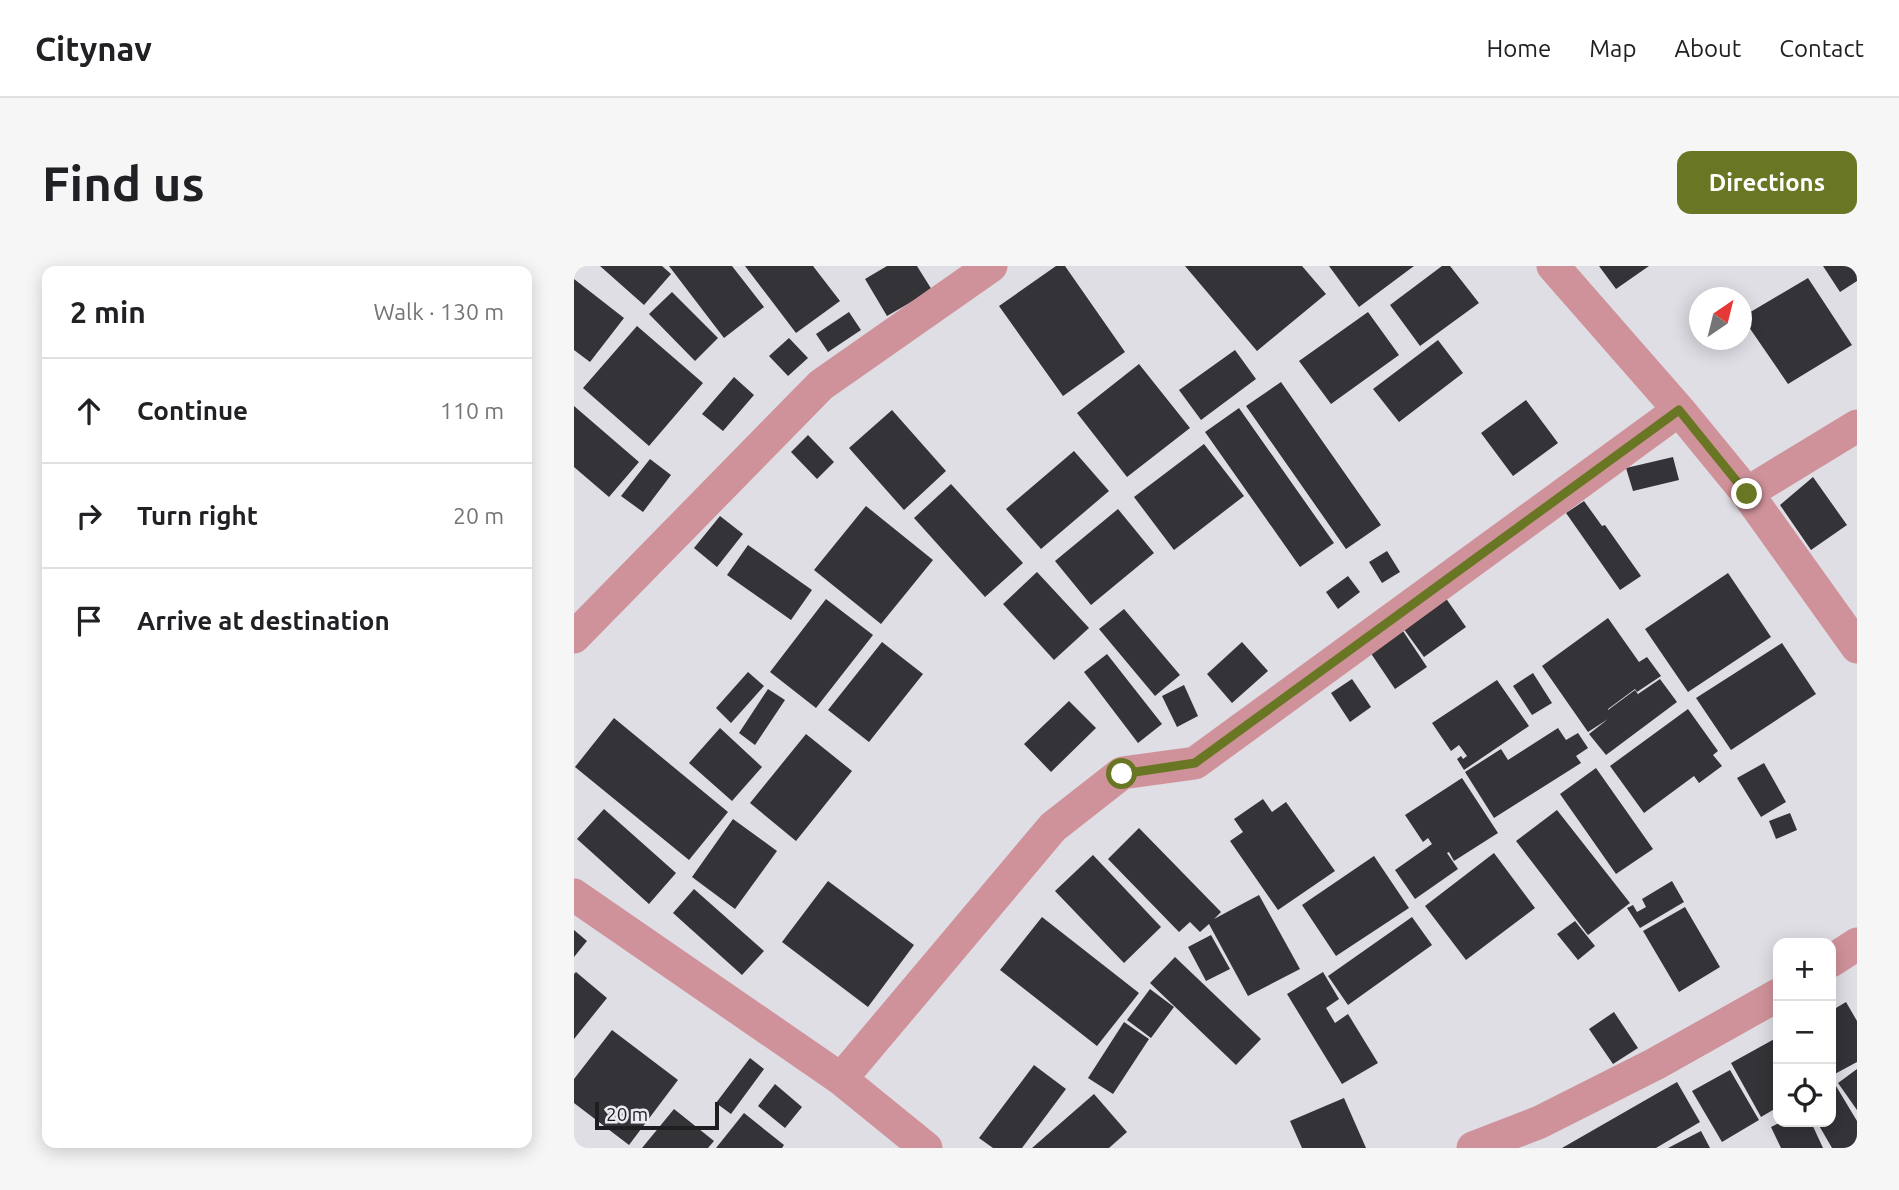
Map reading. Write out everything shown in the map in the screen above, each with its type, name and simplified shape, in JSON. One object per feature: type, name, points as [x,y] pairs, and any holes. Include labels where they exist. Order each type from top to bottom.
[{"type":"street","points":[[574,637],[821,385],[991,266]]},
{"type":"street","points":[[1553,266],[1679,410],[1747,494],[1857,647]]},
{"type":"street","points":[[841,1079],[1053,827],[1122,774],[1195,763],[1679,410]]},
{"type":"street","points":[[1747,494],[1857,426]]},
{"type":"street","points":[[574,895],[841,1079],[926,1148]]},
{"type":"street","points":[[1836,958],[1857,944]]},
{"type":"street","points":[[1473,1148],[1540,1122],[1655,1064],[1773,998]]},
{"type":"building","points":[[600,266],[662,266],[671,274],[644,305]]},
{"type":"building","points":[[669,266],[732,266],[764,307],[724,338]]},
{"type":"building","points":[[745,266],[813,266],[840,301],[796,333]]},
{"type":"building","points":[[887,266],[917,266],[932,290],[887,316],[865,279]]},
{"type":"building","points":[[1056,266],[1065,266],[1125,352],[1063,396],[999,306]]},
{"type":"building","points":[[1185,266],[1302,266],[1326,294],[1257,351]]},
{"type":"building","points":[[1329,266],[1414,266],[1359,307]]},
{"type":"building","points":[[1442,266],[1450,266],[1479,303],[1420,346],[1390,305]]},
{"type":"building","points":[[1599,266],[1649,266],[1616,289]]},
{"type":"building","points":[[1823,266],[1857,266],[1857,281],[1840,292]]},
{"type":"building","points":[[1808,278],[1852,345],[1788,384],[1752,332],[1752,311]]},
{"type":"building","points":[[574,279],[624,318],[590,362],[574,350]]},
{"type":"building","points":[[672,292],[718,338],[695,361],[649,314]]},
{"type":"building","points":[[849,312],[861,330],[828,352],[816,334]]},
{"type":"building","points":[[1368,312],[1399,355],[1331,404],[1299,361]]},
{"type":"building","points":[[637,326],[703,383],[649,446],[583,388]]},
{"type":"building","points":[[789,338],[808,358],[788,376],[769,356]]},
{"type":"building","points":[[1438,340],[1463,373],[1399,422],[1373,389]]},
{"type":"building","points":[[1235,350],[1256,379],[1201,420],[1179,390]]},
{"type":"building","points":[[1139,364],[1190,428],[1127,477],[1077,413]]},
{"type":"building","points":[[734,377],[754,395],[723,431],[702,414]]},
{"type":"building","points":[[1281,382],[1381,525],[1346,549],[1246,406]]},
{"type":"building","points":[[1526,400],[1558,443],[1513,476],[1481,433]]},
{"type":"building","points":[[574,406],[639,462],[609,497],[574,467]]},
{"type":"building","points":[[1239,408],[1334,543],[1300,567],[1205,432]]},
{"type":"building","points":[[892,410],[946,471],[904,510],[849,448]]},
{"type":"building","points":[[808,435],[834,462],[817,479],[791,452]]},
{"type":"building","points":[[1204,444],[1244,496],[1174,550],[1134,497]]},
{"type":"building","points":[[1074,451],[1109,491],[1041,549],[1006,509]]},
{"type":"building","points":[[1673,457],[1679,480],[1633,491],[1626,468]]},
{"type":"building","points":[[650,459],[671,475],[643,512],[621,496]]},
{"type":"building","points":[[1813,477],[1847,525],[1811,550],[1780,505]]},
{"type":"building","points":[[951,484],[1023,563],[985,597],[914,518]]},
{"type":"building","points":[[1584,501],[1602,526],[1605,525],[1641,576],[1620,590],[1566,513]]},
{"type":"building","points":[[866,506],[933,560],[881,624],[814,570]]},
{"type":"building","points":[[1118,509],[1154,553],[1091,605],[1055,561]]},
{"type":"building","points":[[720,516],[743,534],[717,567],[694,548]]},
{"type":"building","points":[[748,545],[812,590],[791,620],[727,575]]},
{"type":"building","points":[[1387,551],[1400,572],[1382,583],[1369,562]]},
{"type":"building","points":[[1037,572],[1089,628],[1054,660],[1003,604]]},
{"type":"building","points":[[1728,573],[1771,637],[1688,692],[1645,629]]},
{"type":"building","points":[[1348,576],[1360,592],[1338,609],[1326,592]]},
{"type":"building","points":[[1445,597],[1466,627],[1424,657],[1403,628]]},
{"type":"building","points":[[826,599],[873,635],[816,708],[770,672]]},
{"type":"building","points":[[1124,609],[1180,675],[1155,696],[1099,629]]},
{"type":"building","points":[[1608,618],[1639,662],[1647,657],[1661,676],[1637,692],[1635,689],[1608,710],[1635,690],[1640,697],[1638,694],[1660,679],[1677,702],[1606,755],[1589,734],[1608,719],[1588,732],[1542,666]]},
{"type":"building","points":[[1403,631],[1427,667],[1395,689],[1370,652]]},
{"type":"building","points":[[882,642],[923,674],[869,742],[828,710]]},
{"type":"building","points":[[1242,642],[1268,671],[1232,703],[1207,674]]},
{"type":"building","points":[[1782,643],[1816,694],[1731,750],[1696,698]]},
{"type":"building","points":[[1107,654],[1162,724],[1138,743],[1084,672]]},
{"type":"building","points":[[748,672],[764,686],[731,723],[716,708]]},
{"type":"building","points":[[1533,673],[1552,703],[1532,715],[1513,686]]},
{"type":"building","points":[[1352,679],[1371,707],[1350,722],[1331,693]]},
{"type":"building","points":[[1497,680],[1529,726],[1464,770],[1457,759],[1467,756],[1459,745],[1451,751],[1432,723]]},
{"type":"building","points":[[1184,685],[1198,716],[1177,727],[1162,696]]},
{"type":"building","points":[[768,689],[785,700],[755,745],[739,733]]},
{"type":"building","points":[[1069,701],[1096,728],[1051,772],[1024,744]]},
{"type":"building","points":[[1688,709],[1718,751],[1713,755],[1722,766],[1699,783],[1694,776],[1644,813],[1610,766]]},
{"type":"building","points":[[614,718],[728,812],[689,860],[575,767]]},
{"type":"building","points":[[720,728],[762,767],[732,801],[689,763]]},
{"type":"building","points":[[1558,728],[1566,740],[1578,733],[1588,748],[1576,756],[1581,763],[1494,818],[1465,772],[1501,749],[1508,760]]},
{"type":"building","points":[[806,734],[852,771],[796,841],[750,803]]},
{"type":"building","points":[[1764,763],[1786,802],[1761,817],[1737,778]]},
{"type":"building","points":[[1596,768],[1653,849],[1616,874],[1560,794]]},
{"type":"building","points":[[1462,778],[1498,833],[1454,861],[1449,852],[1447,853],[1458,869],[1415,899],[1395,870],[1432,844],[1428,838],[1423,842],[1405,815]]},
{"type":"building","points":[[1263,799],[1272,812],[1286,802],[1335,871],[1278,910],[1230,841],[1243,832],[1234,819]]},
{"type":"building","points":[[604,809],[676,873],[649,904],[577,839]]},
{"type":"building","points":[[1557,810],[1630,903],[1588,935],[1516,841]]},
{"type":"building","points":[[1790,813],[1797,830],[1776,839],[1769,821]]},
{"type":"building","points":[[733,819],[777,851],[735,909],[692,877]]},
{"type":"building","points":[[1139,828],[1221,912],[1214,919],[1259,895],[1300,969],[1248,996],[1209,924],[1200,932],[1190,922],[1179,932],[1108,859]]},
{"type":"building","points":[[1494,853],[1535,908],[1466,960],[1425,906]]},
{"type":"building","points":[[1093,855],[1161,927],[1124,963],[1055,891]]},
{"type":"building","points":[[1374,856],[1409,908],[1336,956],[1302,905]]},
{"type":"building","points":[[828,881],[914,945],[868,1007],[782,942]]},
{"type":"building","points":[[1672,881],[1684,902],[1640,928],[1627,908],[1633,905],[1637,912],[1646,907],[1642,899]]},
{"type":"building","points":[[694,889],[764,951],[742,975],[673,913]]},
{"type":"building","points":[[1685,907],[1720,967],[1679,992],[1643,931]]},
{"type":"building","points":[[1042,917],[1139,993],[1097,1046],[1000,970]]},
{"type":"building","points":[[1412,917],[1432,945],[1348,1005],[1328,976]]},
{"type":"building","points":[[1575,921],[1595,946],[1578,960],[1557,934]]},
{"type":"building","points":[[574,930],[587,941],[574,957]]},
{"type":"building","points":[[1211,935],[1230,969],[1206,981],[1188,947]]},
{"type":"building","points":[[1175,957],[1261,1039],[1236,1065],[1150,983]]},
{"type":"building","points":[[576,972],[607,998],[574,1039],[574,974]]},
{"type":"building","points":[[1323,972],[1339,999],[1326,1008],[1335,1023],[1348,1014],[1378,1063],[1342,1084],[1287,994]]},
{"type":"building","points":[[1150,989],[1174,1007],[1151,1038],[1127,1020]]},
{"type":"building","points":[[1846,1002],[1857,1021],[1857,1062],[1836,1073],[1836,1064],[1836,1008]]},
{"type":"building","points":[[1614,1012],[1638,1048],[1613,1064],[1589,1029]]},
{"type":"building","points":[[1124,1022],[1149,1039],[1113,1094],[1088,1078]]},
{"type":"building","points":[[612,1030],[678,1080],[629,1145],[574,1103],[574,1079]]},
{"type":"building","points":[[1773,1040],[1773,1110],[1761,1117],[1731,1063]]},
{"type":"building","points":[[750,1058],[764,1069],[731,1114],[716,1103]]},
{"type":"building","points":[[1034,1065],[1066,1089],[1022,1148],[993,1148],[979,1138]]},
{"type":"building","points":[[1857,1069],[1857,1110],[1838,1083]]},
{"type":"building","points":[[1730,1070],[1759,1120],[1722,1142],[1692,1091]]},
{"type":"building","points":[[1677,1082],[1700,1122],[1656,1148],[1562,1148]]},
{"type":"building","points":[[775,1084],[802,1107],[785,1128],[758,1106]]},
{"type":"building","points":[[1836,1086],[1857,1121],[1857,1148],[1832,1148],[1820,1127],[1836,1127]]},
{"type":"building","points":[[1094,1094],[1127,1132],[1109,1148],[1032,1148]]},
{"type":"building","points":[[1344,1098],[1366,1148],[1302,1148],[1290,1121]]},
{"type":"building","points":[[674,1109],[714,1141],[708,1148],[642,1148]]},
{"type":"building","points":[[744,1113],[784,1145],[782,1148],[716,1148]]},
{"type":"building","points":[[1771,1127],[1813,1127],[1823,1148],[1781,1148]]},
{"type":"building","points":[[1701,1131],[1710,1148],[1668,1148]]},
{"type":"route","points":[[1122,774],[1195,763],[1679,410],[1747,494]]}]
